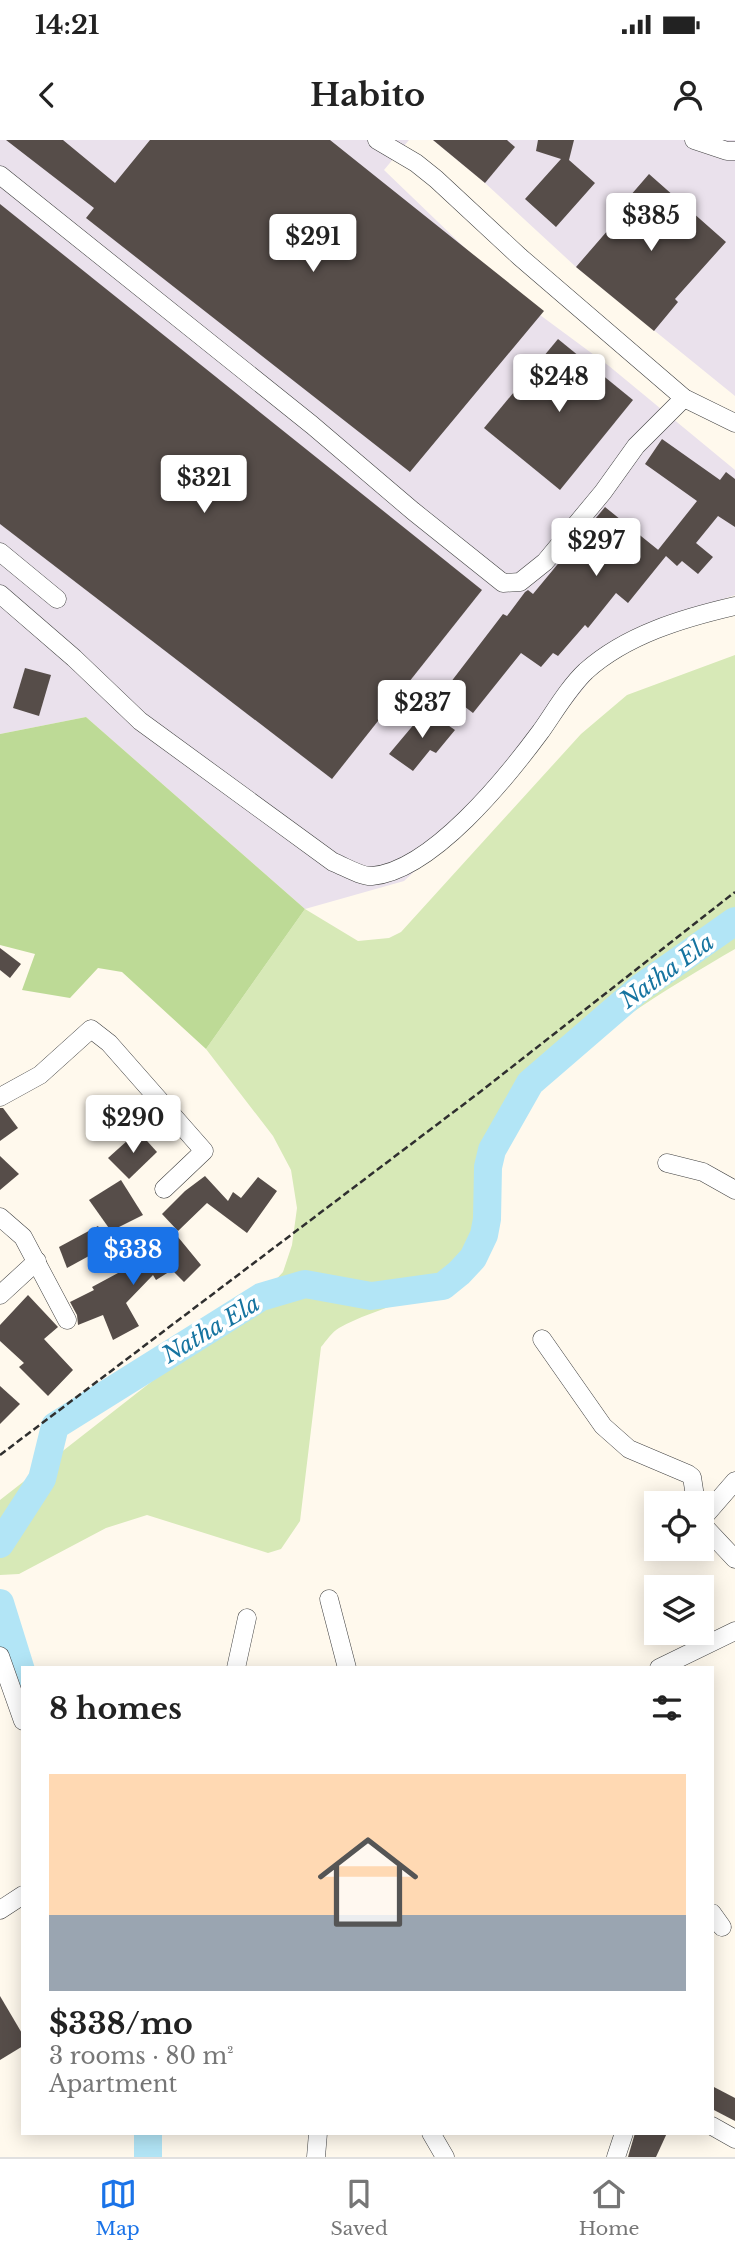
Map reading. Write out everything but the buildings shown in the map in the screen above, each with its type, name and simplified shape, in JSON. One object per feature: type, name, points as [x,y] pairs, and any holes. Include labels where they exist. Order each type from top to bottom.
[{"type":"street","points":[[377,140],[416,163],[436,179],[520,257],[684,398],[735,423]]},
{"type":"street","points":[[694,140],[727,151],[735,150]]},
{"type":"street","points":[[0,175],[312,425],[423,520],[503,583],[520,582],[545,562],[603,492],[636,446],[684,398]]},
{"type":"street","points":[[0,552],[57,599]]},
{"type":"street","points":[[0,594],[74,658],[140,721],[333,862],[370,877],[399,870],[432,850],[480,805],[527,750],[583,673],[610,651],[690,617],[735,606]]},
{"type":"street","points":[[0,1097],[40,1075],[91,1030],[109,1043],[204,1151],[164,1189]]},
{"type":"street","points":[[667,1163],[703,1172],[735,1190]]},
{"type":"street","points":[[0,1217],[23,1237],[67,1320]]},
{"type":"street","points":[[0,1295],[37,1261]]},
{"type":"street","points":[[542,1339],[603,1426],[629,1449],[692,1477],[694,1491]]},
{"type":"street","points":[[714,1505],[735,1481]]},
{"type":"street","points":[[714,1537],[735,1559]]},
{"type":"street","points":[[329,1599],[346,1666]]},
{"type":"street","points":[[236,1666],[247,1618]]},
{"type":"street","points":[[663,1666],[735,1631]]},
{"type":"street","points":[[0,1656],[8,1705],[21,1719]]},
{"type":"street","points":[[0,1910],[21,1896]]},
{"type":"street","points":[[714,2127],[735,2139]]},
{"type":"street","points":[[316,2157],[318,2135]]},
{"type":"street","points":[[432,2135],[445,2157]]},
{"type":"street","points":[[616,2157],[624,2135]]},
{"type":"path","points":[[0,1455],[480,1092],[735,892]]},
{"type":"shaded area","points":[[0,140],[409,140],[384,170],[517,298],[609,366],[735,470],[735,595],[629,631],[498,796],[404,881],[305,909],[86,717],[0,734]]},
{"type":"shaded area","points":[[433,140],[735,140],[735,396],[576,267],[485,183]]},
{"type":"green space","points":[[735,655],[735,949],[600,1035],[537,1090],[511,1119],[488,1163],[486,1220],[479,1248],[470,1261],[441,1285],[339,1328],[321,1347],[300,1521],[281,1549],[268,1553],[147,1515],[106,1528],[19,1574],[0,1575],[0,1500],[260,1297],[283,1272],[292,1245],[297,1208],[291,1170],[273,1136],[206,1049],[305,909],[358,941],[389,938],[401,932],[581,734],[627,695]]},
{"type":"green space","points":[[86,717],[305,909],[206,1049],[122,972],[98,968],[70,998],[22,990],[35,954],[0,945],[0,734]]},
{"type":"waterway","name":"Natha Ela","points":[[0,1544],[42,1479],[55,1426],[261,1297],[305,1284],[371,1296],[443,1286],[459,1273],[473,1258],[484,1235],[488,1167],[492,1150],[530,1083],[640,988],[735,921]]},
{"type":"waterway","name":"Natha Ela","points":[[0,1603],[21,1671]]},
{"type":"waterway","name":"Natha Ela","points":[[148,2135],[148,2157]]}]
